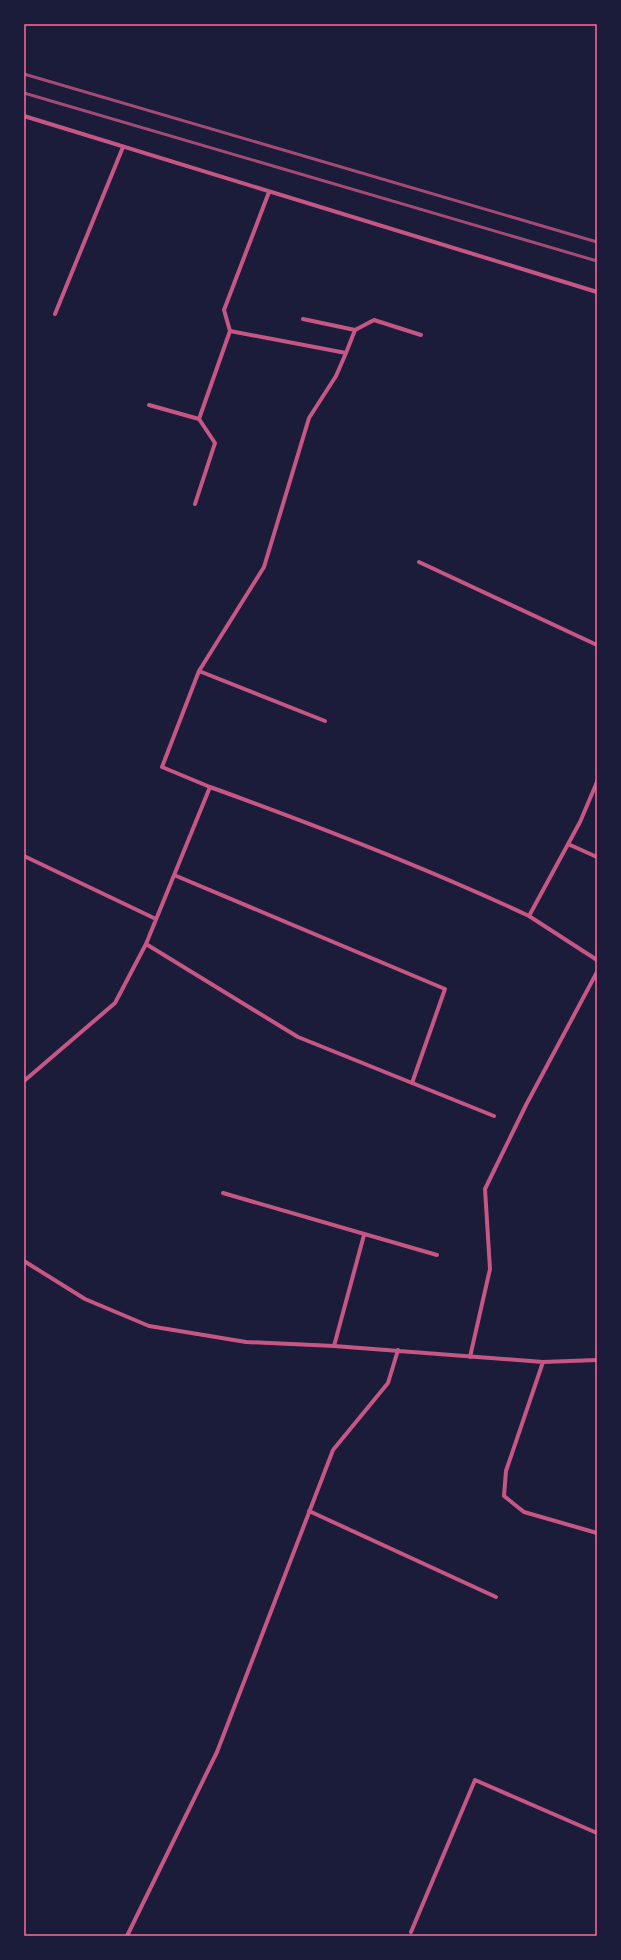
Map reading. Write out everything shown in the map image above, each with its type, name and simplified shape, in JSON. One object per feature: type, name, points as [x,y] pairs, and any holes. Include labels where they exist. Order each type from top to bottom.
[{"type":"street","points":[[24,116],[597,292]]},
{"type":"street","points":[[55,314],[123,147]]},
{"type":"street","points":[[199,419],[230,331],[224,310],[269,192]]},
{"type":"street","points":[[303,319],[355,330],[374,320],[421,335]]},
{"type":"street","points":[[355,330],[336,376],[309,418],[264,567],[199,671],[162,767],[210,787],[336,833],[477,892],[529,916],[597,960]]},
{"type":"street","points":[[230,331],[346,353]]},
{"type":"street","points":[[149,405],[199,419],[215,444],[195,504]]},
{"type":"street","points":[[419,562],[597,645]]},
{"type":"street","points":[[199,671],[325,721]]},
{"type":"street","points":[[529,916],[568,844],[597,782]]},
{"type":"street","points":[[24,1081],[115,1003],[146,944],[210,787]]},
{"type":"street","points":[[568,844],[597,857]]},
{"type":"street","points":[[24,856],[156,919]]},
{"type":"street","points":[[174,875],[445,989],[412,1083]]},
{"type":"street","points":[[146,944],[298,1037],[494,1116]]},
{"type":"street","points":[[470,1357],[490,1270],[485,1189],[526,1105],[597,972]]},
{"type":"street","points":[[223,1193],[437,1255]]},
{"type":"street","points":[[334,1346],[364,1235]]},
{"type":"street","points":[[24,1261],[85,1299],[149,1326],[246,1342],[398,1350],[543,1362],[597,1360]]},
{"type":"street","points":[[127,1936],[217,1752],[333,1450],[388,1383],[398,1350]]},
{"type":"street","points":[[543,1362],[506,1472],[504,1496],[524,1512],[597,1533]]},
{"type":"street","points":[[309,1511],[496,1597]]},
{"type":"street","points":[[411,1932],[475,1780],[597,1833]]},
{"type":"railway","points":[[24,74],[597,242]]},
{"type":"railway","points":[[24,93],[597,261]]}]
